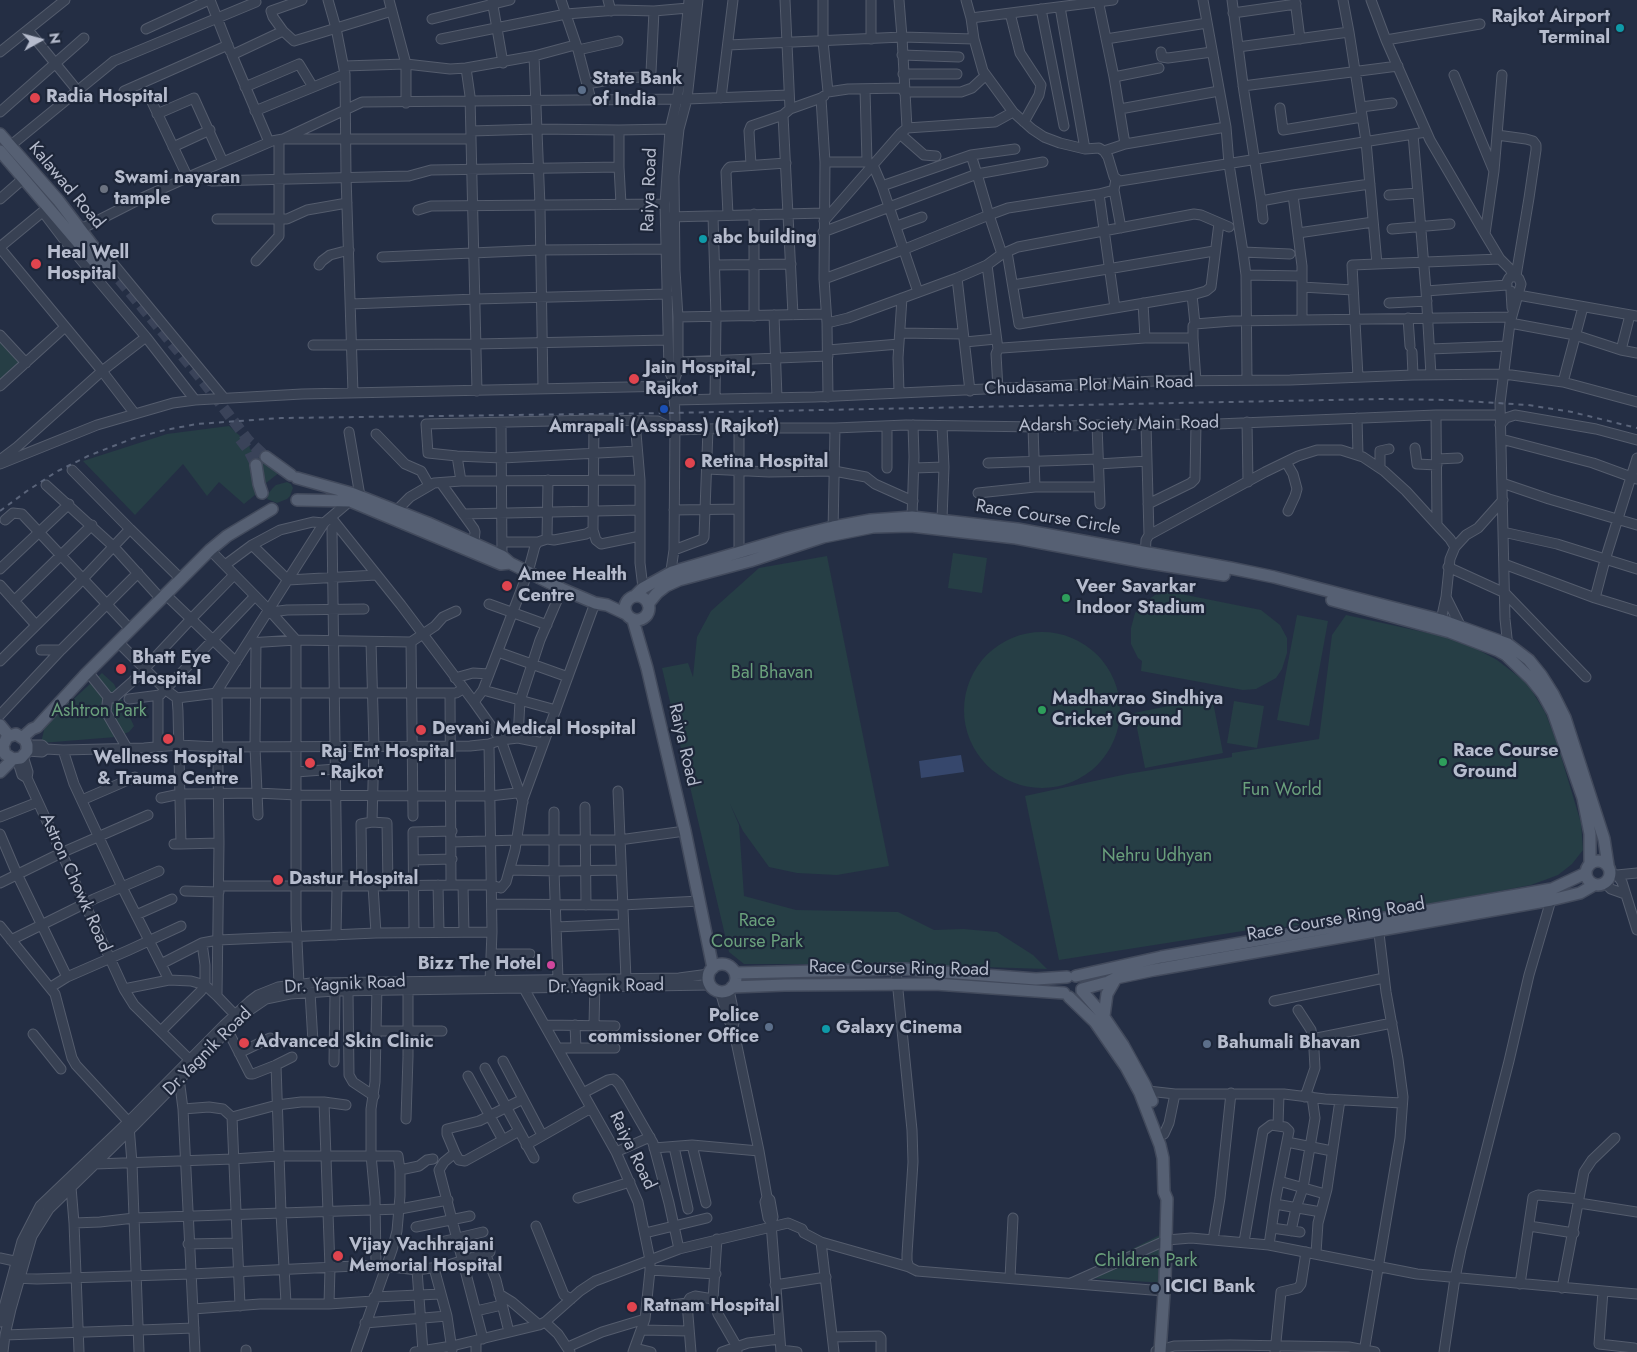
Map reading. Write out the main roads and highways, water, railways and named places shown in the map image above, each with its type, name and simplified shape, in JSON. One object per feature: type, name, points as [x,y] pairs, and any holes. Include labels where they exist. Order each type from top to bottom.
[{"type":"main road","name":"Kalawad Road","points":[[0,134],[3,151],[46,210],[106,267],[80,228],[52,193],[3,151]]},
{"type":"main road","points":[[266,457],[294,476],[397,510],[474,542],[562,589],[629,617],[641,620],[649,610],[648,604],[635,594],[625,604],[624,609],[629,617]]},
{"type":"main road","points":[[256,465],[262,492]]},
{"type":"main road","points":[[297,500],[355,497],[501,564],[506,560]]},
{"type":"main road","points":[[0,772],[36,733],[37,727],[88,672],[210,550],[227,536],[272,509]]},
{"type":"main road","name":"Race Course Circle","points":[[648,604],[666,586],[679,580],[750,561],[833,531],[871,520],[912,517],[1017,529],[1145,557]]},
{"type":"main road","name":"Race Course Circle","points":[[601,604],[635,594],[672,572],[788,538],[873,527],[911,526],[1016,538],[1274,577],[1450,629],[1503,647]]},
{"type":"main road","name":"Raiya Road","points":[[629,617],[646,668],[719,983]]},
{"type":"main road","points":[[1503,647],[1544,694],[1553,712],[1583,798],[1590,834],[1588,880],[1607,876]]},
{"type":"main road","points":[[1503,647],[1529,660],[1553,694],[1565,718],[1604,839],[1607,876]]},
{"type":"main road","points":[[0,726],[5,736],[2,746],[18,752]]},
{"type":"main road","points":[[5,736],[16,734],[18,752]]},
{"type":"main road","points":[[1588,868],[1594,861],[1601,861],[1607,876]]},
{"type":"main road","name":"Race Course Ring Road","points":[[1082,990],[1116,978],[1552,889],[1588,868]]},
{"type":"main road","name":"Race Course Ring Road","points":[[1066,995],[944,984],[719,983],[719,964],[726,965],[733,969],[735,973],[896,970],[1036,979],[1072,976],[1170,956],[1551,900],[1580,893],[1607,876]]},
{"type":"main road","points":[[719,983],[736,980],[735,973]]},
{"type":"main road","points":[[1158,1351],[1164,1291],[1167,1199],[1170,1192],[1168,1147],[1164,1134],[1123,1045],[1104,1016],[1082,990],[1081,980],[1072,976],[1061,983],[1061,988],[1095,1022],[1144,1092],[1163,1158],[1164,1192],[1167,1199]]},
{"type":"main road","points":[[1104,1016],[1106,994],[1116,978]]},
{"type":"main road","points":[[1066,995],[1078,996],[1082,990]]},
{"type":"water","points":[[961,755],[964,772],[921,778],[919,761]]},
{"type":"tunnel","points":[[109,267],[203,381],[248,440],[266,457]]},
{"type":"tunnel","points":[[240,439],[256,465]]},
{"type":"railway","points":[[0,511],[56,472],[88,456],[134,438],[197,424],[281,418],[669,413],[1380,399],[1450,400],[1528,405],[1572,412],[1637,428]]},
{"type":"place","name":"Rajkot Airport Terminal","points":[[1620,28]]},
{"type":"place","name":"State Bank of India","points":[[582,90]]},
{"type":"place","name":"Radia Hospital","points":[[35,98]]},
{"type":"place","name":"Swami nayaran tample","points":[[104,189]]},
{"type":"place","name":"abc building","points":[[703,239]]},
{"type":"place","name":"Heal Well Hospital","points":[[36,264]]},
{"type":"place","name":"Jain Hospital, Rajkot","points":[[634,379]]},
{"type":"place","name":"Amrapali (Asspass) (Rajkot)","points":[[664,409]]},
{"type":"place","name":"Retina Hospital","points":[[690,463]]},
{"type":"place","name":"Amee Health Centre","points":[[507,586]]},
{"type":"place","name":"Veer Savarkar Indoor Stadium","points":[[1066,598]]},
{"type":"place","name":"Bhatt Eye Hospital","points":[[121,669]]},
{"type":"place","name":"Madhavrao Sindhiya Cricket Ground","points":[[1042,710]]},
{"type":"place","name":"Devani Medical Hospital","points":[[421,730]]},
{"type":"place","name":"Wellness Hospital & Trauma Centre","points":[[168,739]]},
{"type":"place","name":"Race Course Ground","points":[[1443,762]]},
{"type":"place","name":"Raj Ent Hospital - Rajkot","points":[[310,763]]},
{"type":"place","name":"Dastur Hospital","points":[[278,880]]},
{"type":"place","name":"Bizz The Hotel","points":[[551,965]]},
{"type":"place","name":"Police commissioner Office","points":[[769,1027]]},
{"type":"place","name":"Galaxy Cinema","points":[[826,1029]]},
{"type":"place","name":"Advanced Skin Clinic","points":[[244,1043]]},
{"type":"place","name":"Bahumali Bhavan","points":[[1207,1044]]},
{"type":"place","name":"Vijay Vachhrajani Memorial Hospital","points":[[338,1256]]},
{"type":"place","name":"ICICI Bank","points":[[1155,1288]]},
{"type":"place","name":"Ratnam Hospital","points":[[632,1307]]},
{"type":"park label","name":"Bal Bhavan","points":[[772,674]]},
{"type":"park label","name":"Ashtron Park","points":[[99,712]]},
{"type":"park label","name":"Fun World","points":[[1282,791]]},
{"type":"park label","name":"Nehru Udhyan","points":[[1157,857]]},
{"type":"park label","name":"Race Course Park","points":[[757,932]]},
{"type":"park label","name":"Children Park","points":[[1146,1262]]}]
